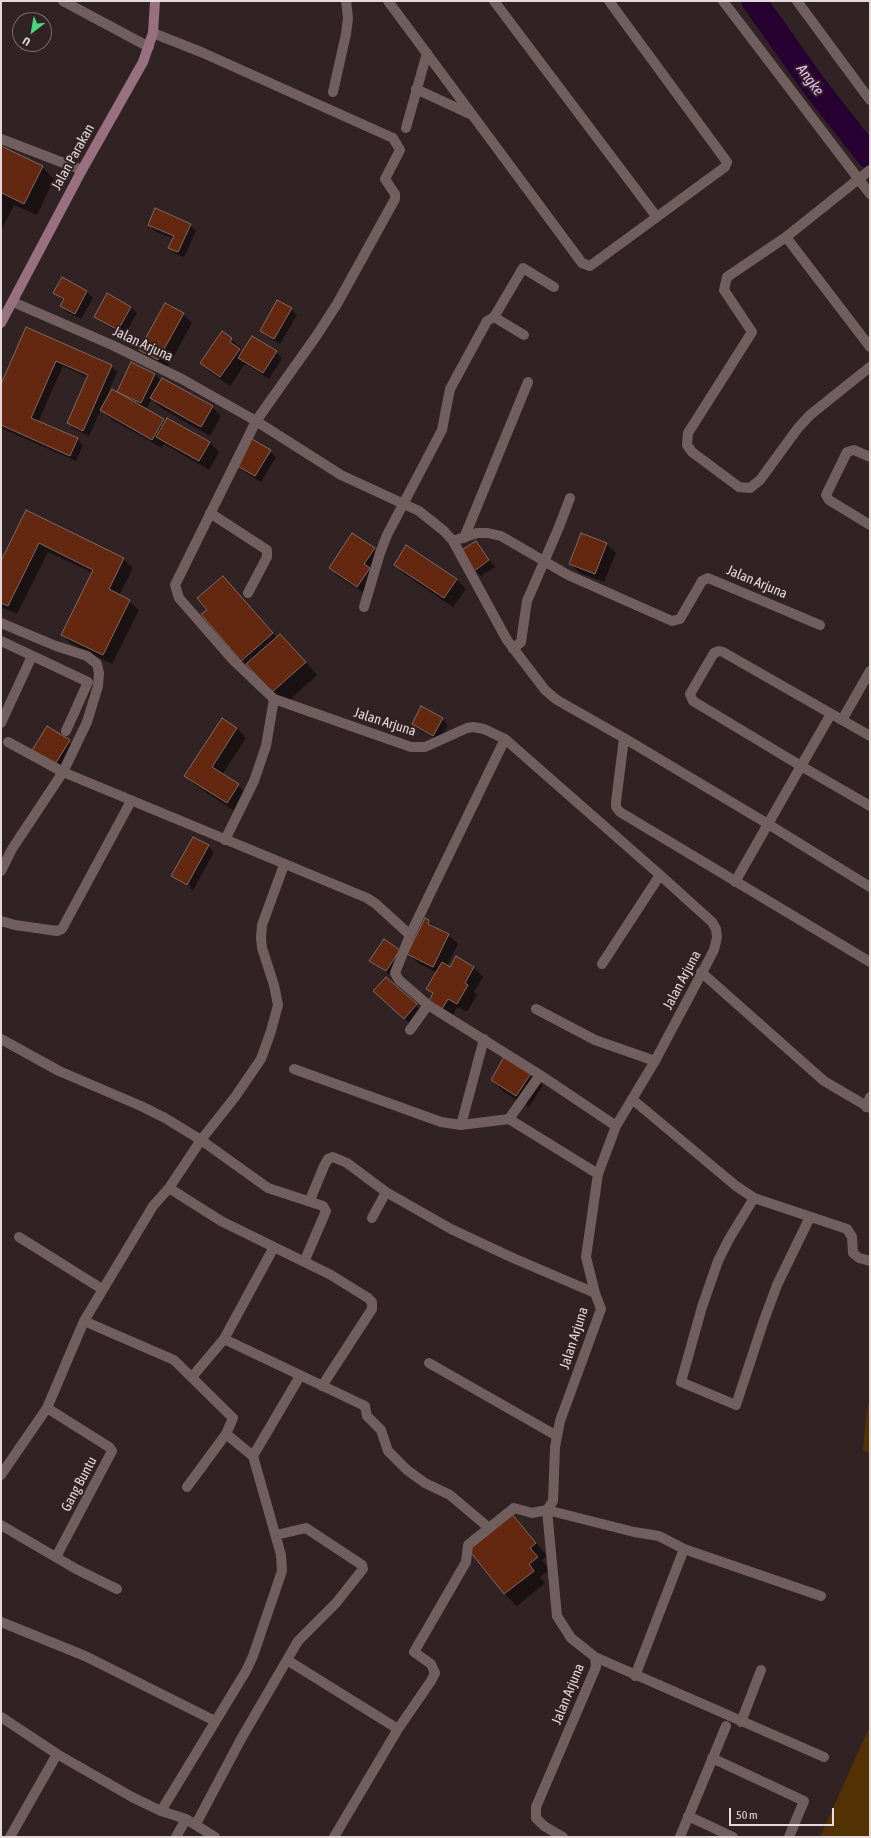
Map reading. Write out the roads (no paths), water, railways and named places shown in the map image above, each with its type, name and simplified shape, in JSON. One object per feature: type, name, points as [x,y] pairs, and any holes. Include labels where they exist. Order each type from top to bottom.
[{"type":"street","points":[[63,1],[150,47]]},
{"type":"street","name":"Jalan Parakan","points":[[1,323],[82,170],[150,47],[153,33],[155,1]]},
{"type":"street","points":[[333,92],[345,40],[348,18],[346,1]]},
{"type":"street","points":[[388,1],[582,263],[590,266],[656,216],[725,167],[727,162],[609,1]]},
{"type":"street","points":[[494,1],[656,216]]},
{"type":"street","points":[[723,1],[870,194]]},
{"type":"street","points":[[797,1],[870,100]]},
{"type":"street","points":[[153,33],[201,52],[393,138],[400,150],[386,179],[395,194],[395,199],[317,335],[256,421]]},
{"type":"street","points":[[406,128],[427,53]]},
{"type":"street","points":[[416,89],[474,116]]},
{"type":"street","points":[[1,139],[82,170]]},
{"type":"street","points":[[870,170],[786,237],[726,280],[724,290],[752,332],[688,433],[687,441],[689,448],[692,452],[739,487],[750,488],[760,480],[798,428],[810,416],[870,367]]},
{"type":"street","points":[[786,237],[870,347]]},
{"type":"street","points":[[364,607],[380,553],[403,502],[442,430],[450,389],[487,321],[494,317],[523,268],[554,288]]},
{"type":"street","name":"Jalan Arjuna","points":[[13,302],[151,363],[256,421],[341,475],[403,502],[433,521],[453,541],[477,533],[494,534],[507,540],[544,563],[599,590],[672,621],[680,619],[702,581],[708,578],[820,625]]},
{"type":"street","points":[[494,317],[524,335]]},
{"type":"street","points":[[464,538],[528,382]]},
{"type":"street","name":"Jalan Arjuna","points":[[256,421],[175,585],[177,594],[233,660],[274,699],[410,747],[424,747],[467,728],[484,729],[505,739],[660,875],[712,922],[716,929],[717,936],[714,950],[655,1060],[616,1126],[598,1174],[586,1257],[601,1310],[560,1421],[555,1447],[553,1501],[547,1510],[557,1616],[571,1638],[594,1657],[596,1667],[536,1807],[536,1818],[544,1826],[563,1837]]},
{"type":"street","points":[[870,457],[854,450],[847,452],[826,494],[829,500],[870,525]]},
{"type":"street","points":[[513,649],[521,642],[527,601],[570,498]]},
{"type":"street","points":[[210,513],[268,550],[268,557],[248,593]]},
{"type":"street","points":[[453,541],[513,649],[545,690],[557,700],[768,824],[870,888]]},
{"type":"street","points":[[1,623],[56,646],[87,656],[97,664],[98,686],[88,722],[63,772],[12,849],[1,871]]},
{"type":"street","points":[[1,641],[88,682],[66,731]]},
{"type":"street","points":[[870,736],[719,651],[714,653],[690,691],[691,699],[693,701],[870,806]]},
{"type":"street","points":[[1,723],[32,656]]},
{"type":"street","points":[[842,720],[870,671]]},
{"type":"street","points":[[225,840],[254,781],[266,746],[274,699]]},
{"type":"street","points":[[736,882],[831,714]]},
{"type":"street","points":[[624,738],[616,802],[617,810],[870,962]]},
{"type":"street","points":[[505,739],[410,935],[395,973],[399,980],[428,1005],[540,1075],[616,1126]]},
{"type":"street","points":[[8,742],[63,772],[284,865],[372,900],[410,935]]},
{"type":"street","points":[[1,921],[15,925],[57,931],[62,929],[131,801]]},
{"type":"street","points":[[1,1475],[47,1408],[84,1321],[153,1206],[169,1188],[200,1140],[235,1097],[261,1059],[278,1005],[277,997],[265,959],[261,938],[262,925],[284,865]]},
{"type":"street","points":[[602,964],[660,875]]},
{"type":"street","points":[[701,972],[824,1081],[868,1108],[870,1097]]},
{"type":"street","points":[[410,1030],[428,1005]]},
{"type":"street","points":[[536,1009],[595,1040],[655,1060]]},
{"type":"street","points":[[1,1039],[59,1071],[153,1112],[200,1140],[268,1188],[310,1200],[323,1206],[326,1211],[304,1262]]},
{"type":"street","points":[[461,1125],[484,1039]]},
{"type":"street","points":[[294,1069],[441,1122],[461,1125],[509,1119],[598,1174]]},
{"type":"street","points":[[509,1119],[540,1075]]},
{"type":"street","points":[[632,1099],[719,1173],[754,1198],[847,1229],[852,1237],[853,1253],[859,1258],[870,1261]]},
{"type":"street","points":[[310,1200],[324,1166],[328,1159],[333,1157],[347,1163],[386,1192],[451,1229],[512,1258],[595,1293]]},
{"type":"street","points":[[169,1188],[221,1220],[331,1275],[372,1302],[372,1309],[322,1386]]},
{"type":"street","points":[[372,1218],[386,1192]]},
{"type":"street","points":[[754,1198],[729,1239],[718,1261],[702,1307],[681,1382],[736,1405],[763,1322],[777,1285],[810,1217]]},
{"type":"street","points":[[19,1237],[102,1289]]},
{"type":"street","points":[[192,1377],[224,1339],[274,1247]]},
{"type":"street","points":[[84,1321],[174,1360],[233,1418],[226,1434],[187,1487]]},
{"type":"street","points":[[224,1339],[365,1406],[367,1416],[380,1430],[388,1451],[407,1470],[425,1483],[450,1495],[489,1528]]},
{"type":"street","points":[[429,1363],[557,1436]]},
{"type":"street","points":[[253,1456],[300,1376]]},
{"type":"street","name":"Gang Buntu","points":[[47,1408],[109,1447],[112,1451],[56,1557]]},
{"type":"street","points":[[162,1811],[248,1666],[277,1586],[282,1563],[276,1535],[253,1456],[226,1434]]},
{"type":"street","points":[[334,1837],[398,1729],[431,1681],[434,1673],[431,1664],[414,1652],[466,1562],[468,1545],[514,1508],[532,1513],[547,1510],[634,1532],[659,1536],[684,1549],[820,1596]]},
{"type":"street","points":[[1,1525],[56,1557],[117,1589]]},
{"type":"street","points":[[196,1824],[244,1735],[302,1636],[336,1603],[362,1571],[362,1565],[306,1528],[276,1535]]},
{"type":"street","points":[[635,1676],[684,1549]]},
{"type":"street","points":[[1,1622],[85,1656],[215,1721]]},
{"type":"street","points":[[594,1657],[824,1757]]},
{"type":"street","points":[[288,1660],[398,1729]]},
{"type":"street","points":[[741,1722],[761,1670]]},
{"type":"street","points":[[1,1717],[57,1754],[132,1797],[162,1811],[186,1819],[215,1837]]},
{"type":"street","points":[[680,1837],[726,1726]]},
{"type":"street","points":[[10,1837],[57,1754]]},
{"type":"street","points":[[712,1758],[804,1801],[789,1837]]},
{"type":"street","points":[[688,1816],[732,1837]]},
{"type":"street","points":[[176,1837],[186,1819]]},
{"type":"waterway","name":"Angke","points":[[754,1],[815,87],[869,156]]}]
